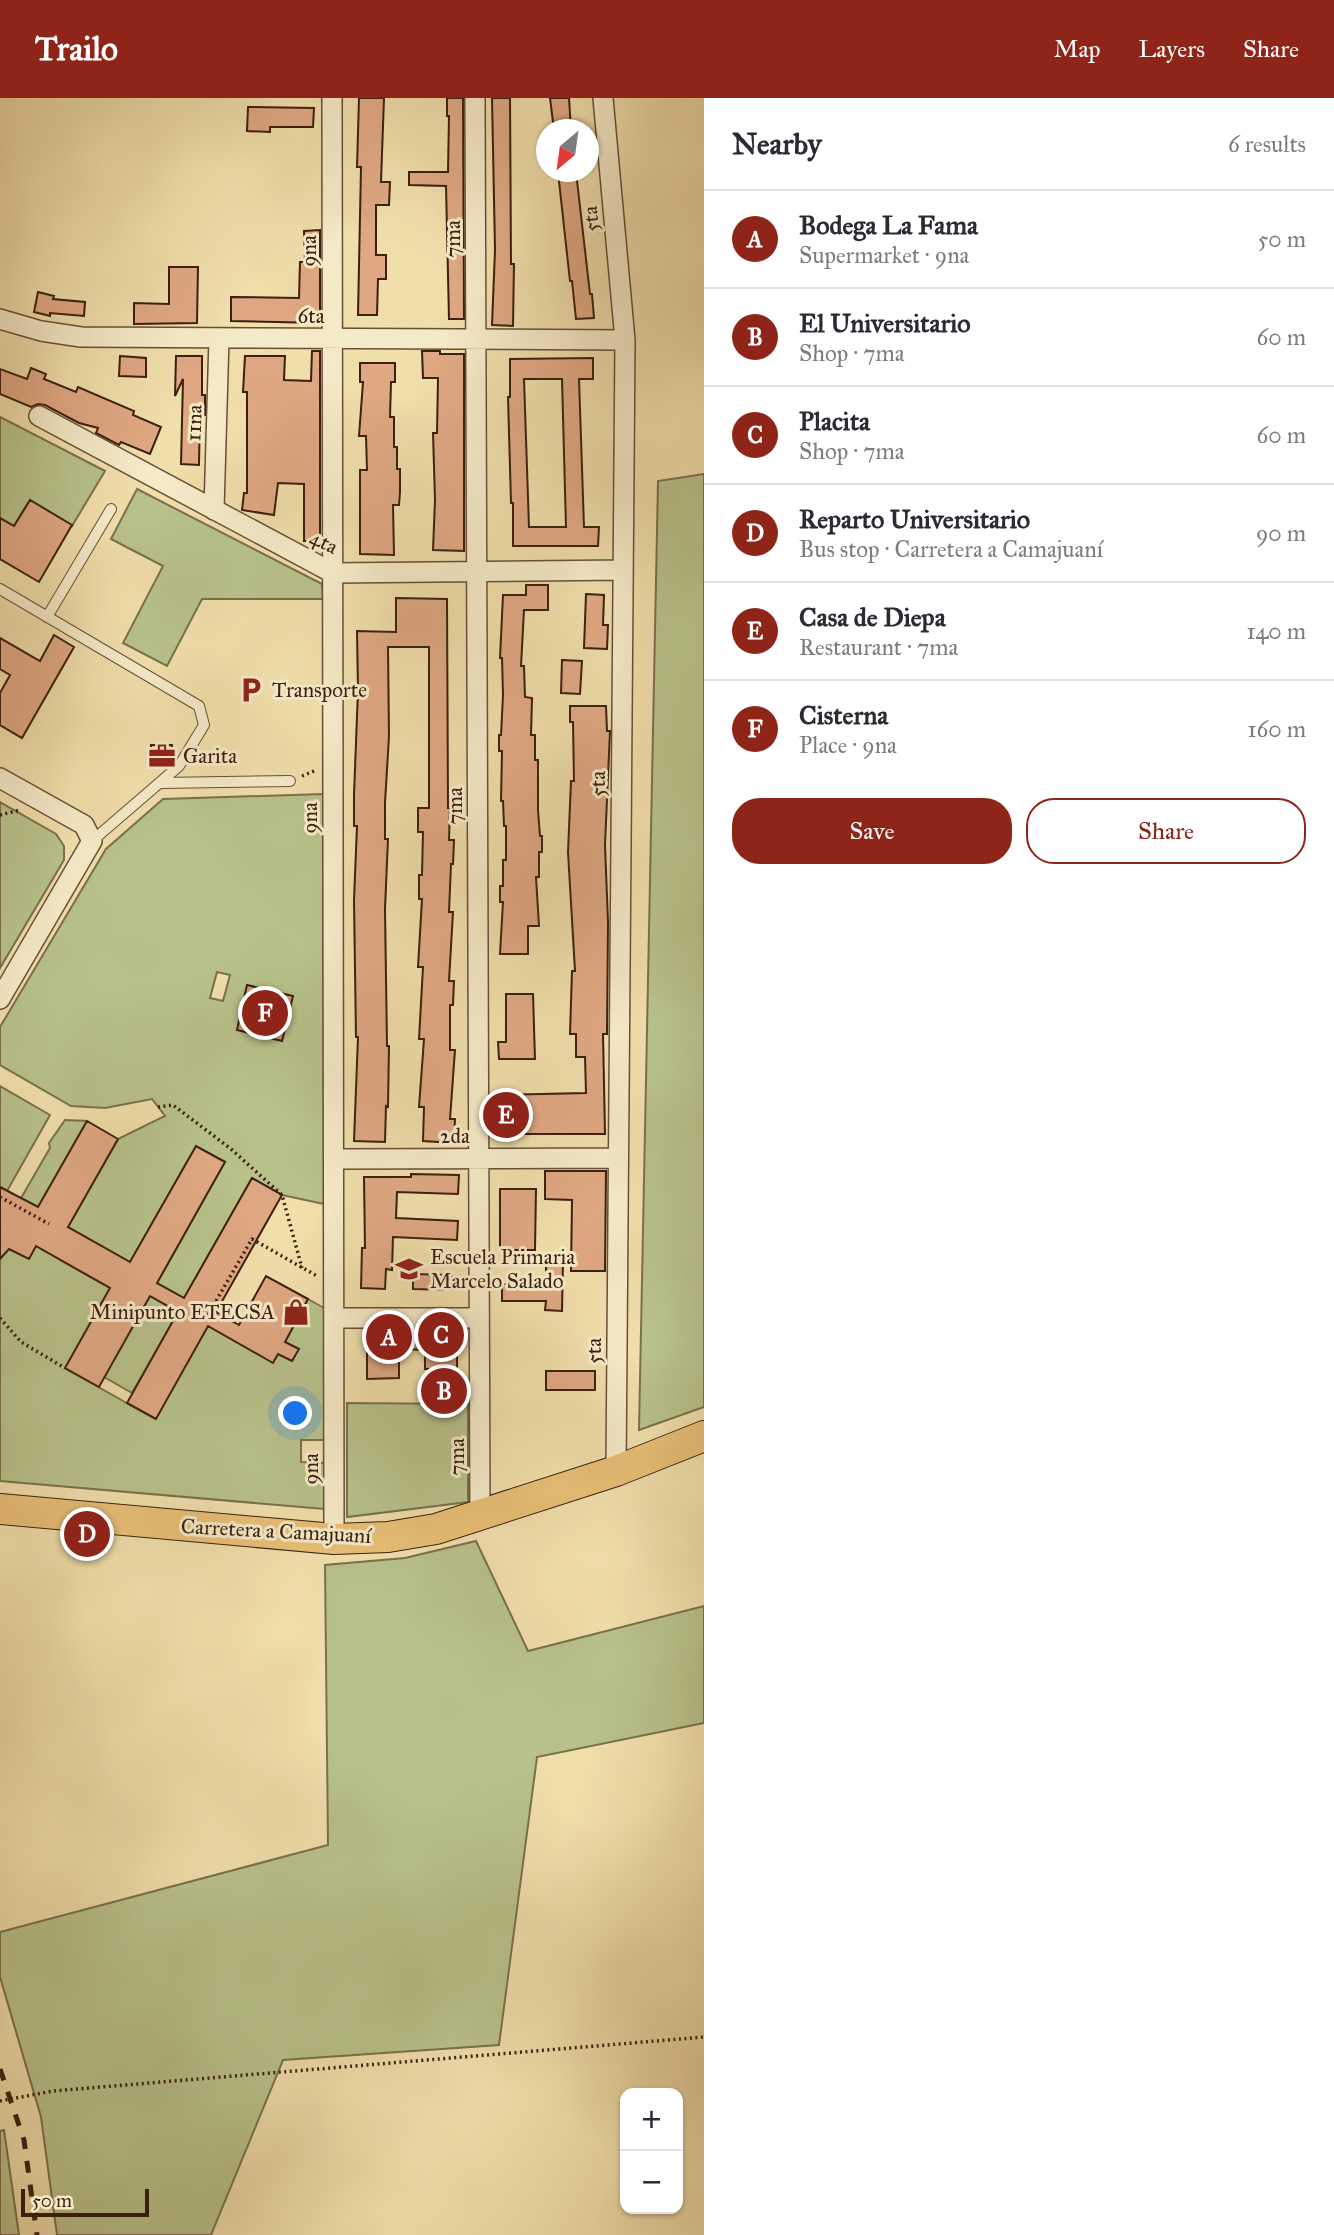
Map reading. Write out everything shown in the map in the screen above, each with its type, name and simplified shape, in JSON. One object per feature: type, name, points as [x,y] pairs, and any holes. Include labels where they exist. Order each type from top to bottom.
[{"type":"main road","name":"Carretera a Camajuaní","points":[[0,1509],[334,1539],[388,1537],[424,1531],[480,1515],[616,1471],[704,1436]]},
{"type":"street","name":"9na","points":[[332,98],[334,1539]]},
{"type":"street","name":"7ma","points":[[475,98],[480,1515]]},
{"type":"street","name":"5ta","points":[[603,98],[625,340],[616,1471]]},
{"type":"street","name":"6ta","points":[[0,319],[41,331],[81,337],[625,340]]},
{"type":"street","name":"11na","points":[[214,510],[219,338]]},
{"type":"street","name":"4ta","points":[[39,416],[332,573],[623,570]]},
{"type":"street","points":[[0,778],[84,825],[92,841],[0,999]]},
{"type":"street","name":"2da","points":[[334,1160],[618,1158]]},
{"type":"street","points":[[334,1318],[480,1318]]},
{"type":"lane","points":[[47,617],[111,509]]},
{"type":"lane","points":[[0,589],[199,706],[204,725],[179,766],[92,841]]},
{"type":"lane","points":[[160,783],[290,781]]},
{"type":"path","points":[[290,781],[333,763]]},
{"type":"path","points":[[158,1107],[173,1105],[231,1149],[282,1195],[302,1268]]},
{"type":"path","points":[[10,1202],[14,1194]]},
{"type":"path","points":[[0,1197],[49,1224]]},
{"type":"path","points":[[205,1320],[252,1239],[334,1286]]},
{"type":"path","points":[[0,1318],[21,1342],[65,1368]]},
{"type":"path","points":[[0,2101],[53,2091],[704,2037]]},
{"type":"green space","points":[[0,417],[105,471],[72,526],[30,500],[14,526],[0,518]]},
{"type":"green space","points":[[704,474],[704,1407],[639,1430],[658,481]]},
{"type":"green space","points":[[137,489],[322,584],[323,599],[202,599],[167,666],[123,643],[163,566],[111,539]]},
{"type":"green space","points":[[323,794],[324,1204],[282,1195],[252,1178],[184,1298],[157,1283],[225,1162],[196,1146],[130,1262],[68,1227],[118,1139],[165,1116],[152,1099],[105,1108],[71,1106],[0,1065],[0,1027],[106,849],[163,799]],"holes":[[[217,972],[230,975],[223,1001],[210,998]]]},
{"type":"green space","points":[[0,802],[56,834],[64,846],[64,860],[0,968]]},
{"type":"green space","points":[[0,1086],[50,1115],[7,1191],[0,1187]]},
{"type":"green space","points":[[65,1120],[87,1121],[38,1207],[21,1198],[50,1148],[49,1143]]},
{"type":"green space","points":[[24,1230],[41,1249],[110,1288],[65,1368],[155,1419],[208,1326],[273,1362],[278,1354],[292,1361],[298,1349],[285,1342],[308,1299],[324,1308],[324,1440],[301,1440],[301,1462],[325,1463],[324,1509],[0,1481],[0,1259]]},
{"type":"green space","points":[[150,1296],[178,1312],[132,1393],[104,1377]]},
{"type":"green space","points":[[347,1403],[468,1404],[468,1502],[347,1517]]},
{"type":"green space","points":[[476,1541],[528,1651],[704,1606],[704,1723],[537,1757],[499,2045],[283,2060],[211,2235],[57,2235],[41,2117],[0,1977],[0,1932],[328,1845],[325,1565],[405,1558]]},
{"type":"green space","points":[[4,2130],[19,2235],[0,2235],[0,2131]]},
{"type":"building","points":[[359,98],[384,98],[381,182],[390,182],[389,205],[376,205],[376,255],[386,255],[386,279],[378,279],[377,315],[358,315],[361,167],[357,167]]},
{"type":"building","points":[[447,98],[463,98],[464,319],[449,319],[446,186],[409,185],[409,172],[448,172]]},
{"type":"building","points":[[492,98],[510,98],[513,326],[492,325],[495,250]]},
{"type":"building","points":[[550,98],[569,98],[570,119],[553,119]]},
{"type":"building","points":[[248,107],[314,108],[313,127],[270,127],[270,132],[247,131]]},
{"type":"building","points":[[559,182],[577,182],[594,318],[576,319]]},
{"type":"building","points":[[320,230],[320,323],[231,321],[231,297],[299,298],[300,262],[305,262],[304,231]]},
{"type":"building","points":[[169,267],[198,267],[197,323],[134,324],[134,303],[169,304]]},
{"type":"building","points":[[38,292],[54,296],[53,299],[85,302],[84,316],[50,313],[50,316],[34,312]]},
{"type":"building","points":[[312,351],[320,351],[320,541],[304,541],[304,484],[278,483],[274,515],[242,510],[244,493],[247,493],[247,392],[243,392],[245,356],[285,356],[284,380],[311,381]]},
{"type":"building","points":[[422,351],[464,354],[464,551],[433,550],[433,433],[437,433],[438,378],[423,378]]},
{"type":"building","points":[[120,356],[146,358],[146,377],[119,376]]},
{"type":"building","points":[[176,356],[202,356],[205,415],[200,415],[199,465],[181,464],[183,379],[175,396]]},
{"type":"building","points":[[593,358],[593,379],[579,379],[584,527],[599,527],[598,546],[513,546],[508,397],[510,359]],"holes":[[[524,379],[562,379],[566,527],[529,527]]]},
{"type":"building","points":[[360,363],[395,363],[395,382],[391,382],[390,417],[394,417],[394,447],[397,447],[397,469],[400,469],[400,492],[399,505],[393,505],[394,555],[360,554],[360,470],[367,470],[366,436],[359,436],[363,382],[360,382]]},
{"type":"building","points":[[31,368],[46,374],[44,379],[76,392],[78,387],[134,411],[133,415],[161,427],[150,454],[121,442],[119,445],[96,433],[98,428],[79,423],[45,405],[31,407],[0,394],[0,369],[27,379]]},
{"type":"building","points":[[30,500],[72,525],[39,582],[0,559],[0,518],[14,526]]},
{"type":"building","points":[[526,585],[548,585],[548,610],[524,610],[521,666],[524,666],[525,697],[532,698],[531,735],[535,735],[535,760],[538,760],[538,810],[542,836],[539,877],[536,877],[539,926],[528,926],[528,954],[500,954],[503,902],[500,902],[500,886],[503,886],[503,860],[506,860],[506,826],[501,801],[502,751],[499,751],[503,695],[500,658],[503,595],[526,595]]},
{"type":"building","points":[[586,594],[604,595],[603,625],[608,625],[607,649],[584,648]]},
{"type":"building","points":[[396,598],[447,599],[448,808],[449,840],[454,840],[449,912],[453,912],[449,981],[454,981],[453,1005],[450,1005],[450,1050],[455,1050],[450,1119],[455,1119],[454,1143],[423,1141],[424,1107],[419,1107],[424,1039],[419,1039],[423,967],[418,967],[422,899],[419,899],[419,875],[422,875],[423,832],[418,832],[418,808],[429,808],[429,647],[388,647],[389,736],[385,839],[388,839],[385,909],[388,1107],[386,1106],[385,1142],[354,1141],[358,1037],[354,900],[357,826],[354,826],[354,795],[357,631],[396,632]]},
{"type":"building","points":[[54,635],[74,647],[22,738],[0,725],[0,693],[10,675],[0,669],[0,638],[40,661]]},
{"type":"building","points":[[562,660],[582,661],[580,694],[561,693]]},
{"type":"building","points":[[570,706],[606,706],[607,731],[610,731],[605,845],[608,922],[607,1034],[603,1034],[605,1134],[494,1134],[494,1095],[586,1093],[585,1057],[576,1057],[576,1034],[570,1034],[572,971],[575,971],[568,852],[571,781],[574,781],[573,722],[570,722]]},
{"type":"building","name":"Garita","points":[[151,745],[172,745],[172,762],[167,766],[151,766]]},
{"type":"building","points":[[247,985],[293,996],[282,1041],[237,1030]]},
{"type":"building","points":[[506,994],[533,994],[535,1059],[499,1059],[498,1042],[506,1042]]},
{"type":"building","points":[[87,1121],[118,1139],[68,1227],[130,1262],[196,1146],[225,1162],[157,1283],[184,1298],[252,1178],[282,1195],[216,1312],[239,1325],[266,1276],[308,1299],[285,1342],[299,1349],[292,1361],[278,1354],[273,1363],[208,1326],[156,1419],[127,1403],[178,1312],[150,1296],[99,1387],[65,1368],[110,1288],[36,1246],[29,1259],[9,1249],[0,1259],[0,1187],[38,1207]]},
{"type":"building","points":[[545,1171],[606,1171],[605,1271],[571,1271],[572,1200],[545,1199]]},
{"type":"building","points":[[411,1174],[459,1175],[458,1194],[397,1192],[396,1218],[458,1221],[457,1240],[393,1237],[392,1270],[386,1269],[385,1289],[361,1288],[362,1248],[365,1248],[364,1177],[411,1177]]},
{"type":"building","points":[[500,1189],[536,1189],[535,1250],[500,1250]]},
{"type":"building","points":[[546,1262],[563,1262],[562,1311],[545,1310],[546,1301],[502,1301],[502,1284],[546,1284]]},
{"type":"building","points":[[413,1274],[452,1275],[452,1290],[413,1289]]},
{"type":"building","points":[[367,1330],[457,1330],[457,1401],[431,1401],[431,1369],[425,1369],[425,1350],[399,1349],[399,1378],[367,1379]]},
{"type":"building","points":[[546,1371],[595,1371],[595,1390],[546,1390]]},
{"type":"railway","points":[[0,2069],[24,2140],[37,2235]]},
{"type":"place","name":"Transporte","points":[[251,690]]},
{"type":"place","name":"Garita","points":[[162,756]]},
{"type":"place","name":"Cisterna","points":[[265,1013]]},
{"type":"place","name":"Casa de Diepa","points":[[506,1115]]},
{"type":"place","name":"Escuela Primaria Marcelo Salado","points":[[409,1269]]},
{"type":"place","name":"Minipunto ETECSA","points":[[296,1312]]},
{"type":"place","name":"Placita","points":[[441,1335]]},
{"type":"place","name":"Bodega La Fama","points":[[389,1337]]},
{"type":"place","name":"El Universitario","points":[[444,1391]]},
{"type":"place","name":"Reparto Universitario","points":[[87,1534]]}]
